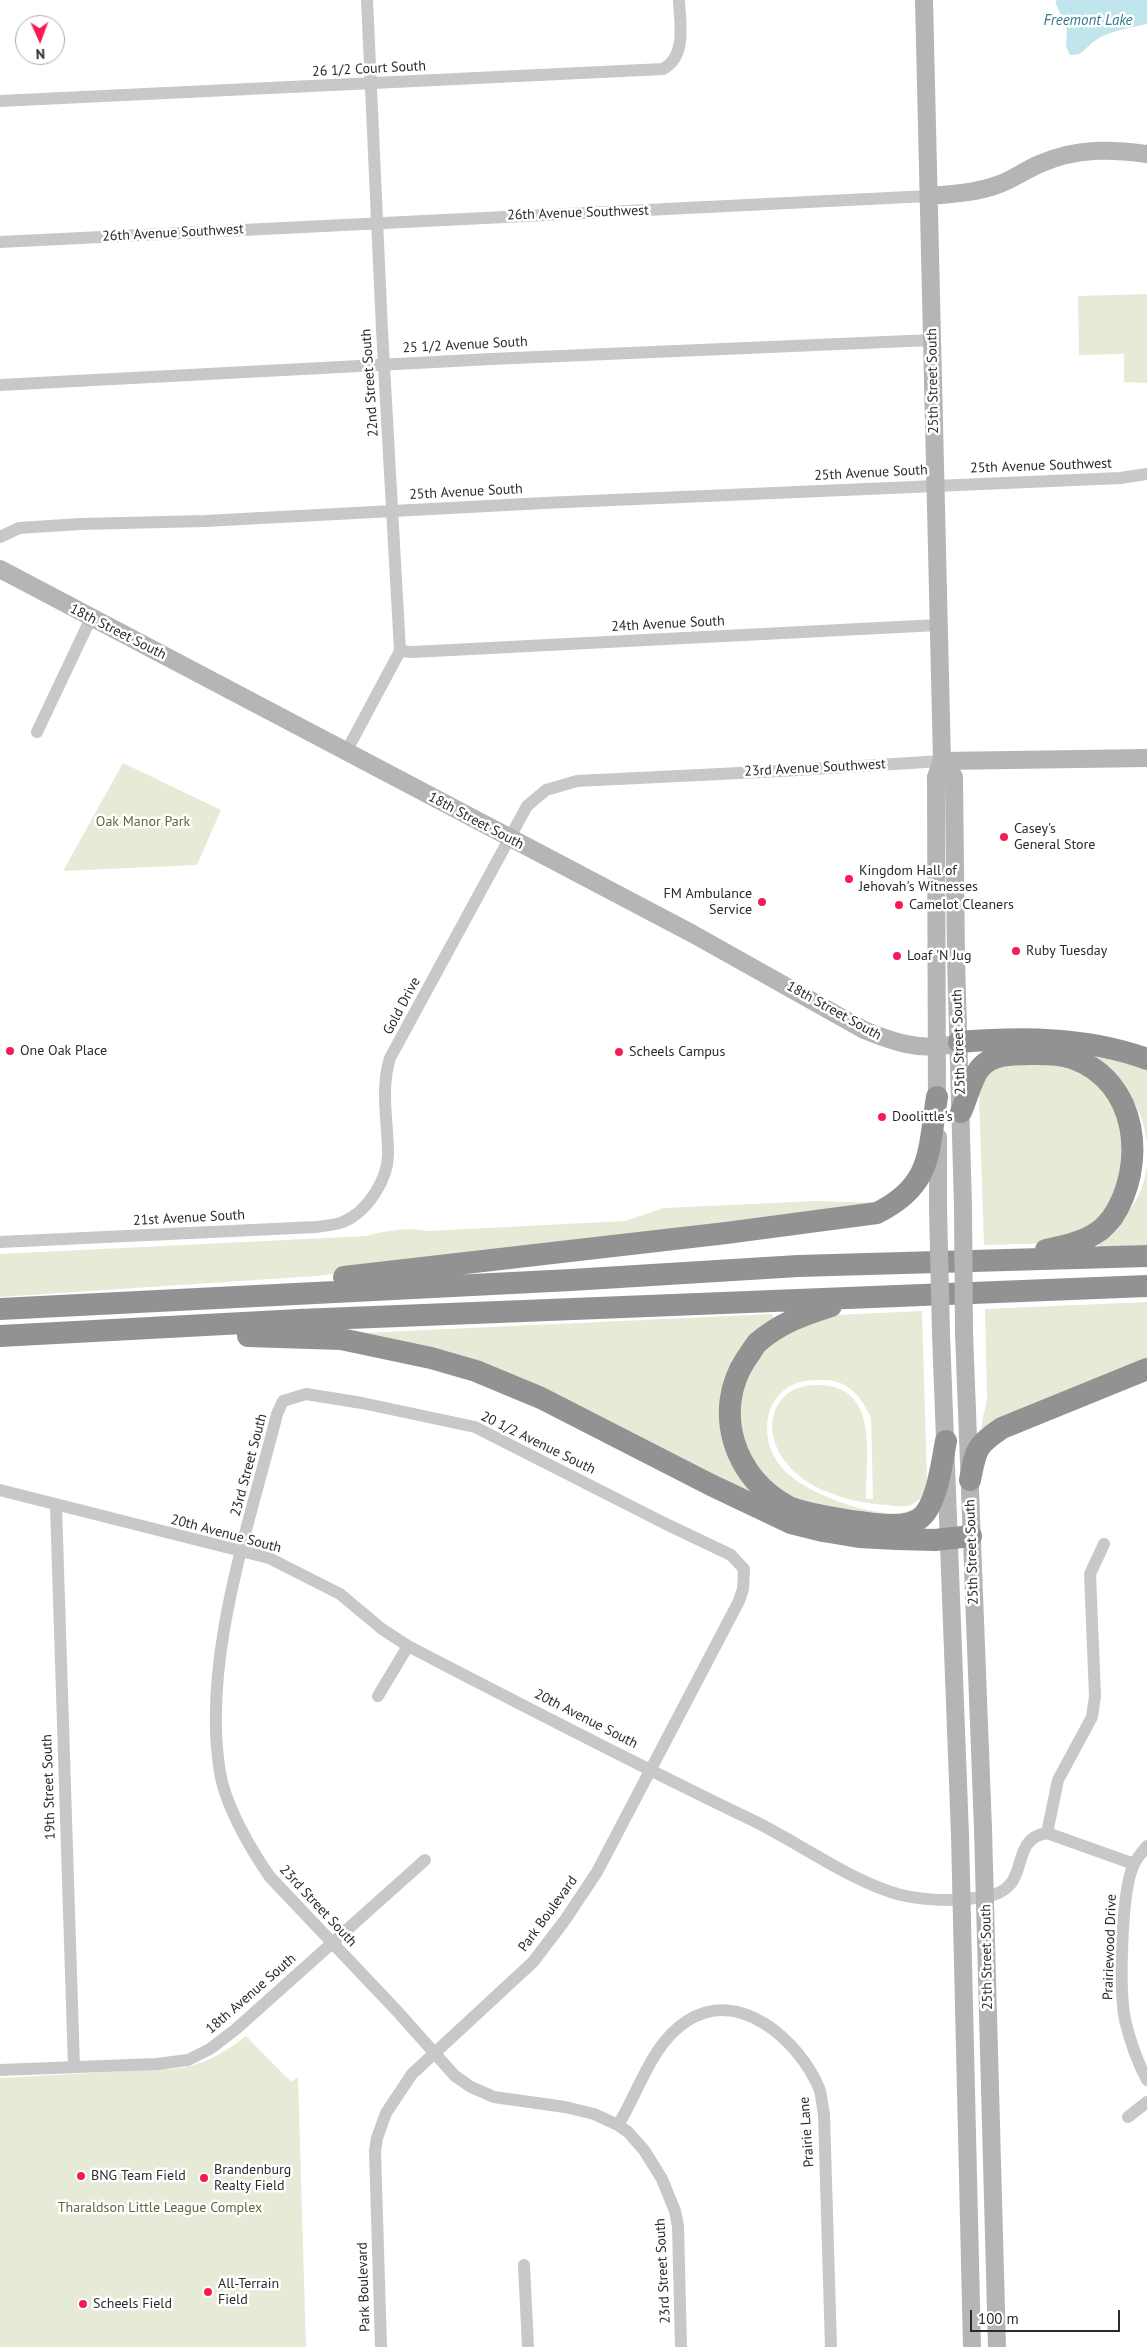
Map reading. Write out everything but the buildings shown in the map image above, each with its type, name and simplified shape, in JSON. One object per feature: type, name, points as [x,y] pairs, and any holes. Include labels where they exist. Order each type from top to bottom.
[{"type":"highway","points":[[948,1045],[1064,1040],[1094,1044],[1147,1059]]},
{"type":"highway","points":[[961,1112],[980,1068],[995,1057],[1047,1054],[1071,1058],[1089,1066],[1105,1079],[1124,1098],[1134,1120],[1139,1138],[1141,1148],[1137,1178],[1123,1207],[1099,1231],[1071,1244],[995,1261]]},
{"type":"highway","points":[[141,1300],[222,1289],[726,1233],[877,1213],[896,1204],[914,1187],[922,1175],[927,1160],[937,1097]]},
{"type":"highway","points":[[0,1309],[141,1300],[571,1280],[798,1266],[1147,1256]]},
{"type":"highway","points":[[0,1336],[102,1330],[1147,1286]]},
{"type":"highway","points":[[856,1298],[789,1320],[756,1344],[736,1374],[729,1400],[730,1430],[742,1460],[758,1484],[790,1507],[846,1520],[878,1524],[904,1524],[919,1519],[927,1510],[938,1483],[946,1441]]},
{"type":"highway","points":[[102,1330],[341,1339],[432,1358],[476,1371],[541,1398],[711,1485],[791,1523],[823,1532],[859,1537],[949,1539],[971,1536]]},
{"type":"highway","points":[[970,1480],[976,1450],[986,1438],[1002,1428],[1147,1369]]},
{"type":"main road","name":"25th Street South","points":[[924,0],[942,761],[954,777],[948,1045],[937,1097],[938,1207],[962,1899],[972,2347]]},
{"type":"main road","name":"26th Avenue Southwest","points":[[929,196],[975,191],[998,185],[1040,163],[1076,152],[1107,149],[1147,154]]},
{"type":"main road","name":"18th Street South","points":[[0,569],[709,942],[864,1030],[897,1042],[948,1045]]},
{"type":"main road","name":"23rd Avenue Southwest","points":[[942,761],[1147,758]]},
{"type":"main road","name":"25th Street South","points":[[948,1045],[961,1112],[964,1333],[985,1897],[997,2347]]},
{"type":"street","name":"22nd Street South","points":[[367,0],[400,650]]},
{"type":"street","name":"26 1/2 Court South","points":[[0,101],[663,69],[671,64],[677,56],[680,44],[679,0]]},
{"type":"street","name":"26th Avenue Southwest","points":[[0,242],[929,196]]},
{"type":"street","name":"25 1/2 Avenue South","points":[[0,384],[384,364],[932,340]]},
{"type":"street","name":"25th Avenue Southwest","points":[[936,485],[1120,478],[1147,474]]},
{"type":"street","name":"25th Avenue South","points":[[0,537],[19,528],[63,525],[205,521],[936,485]]},
{"type":"street","points":[[37,732],[91,618]]},
{"type":"street","name":"24th Avenue South","points":[[400,650],[432,651],[938,625]]},
{"type":"street","points":[[346,752],[400,650]]},
{"type":"street","name":"23rd Avenue Southwest","points":[[509,838],[527,806],[546,790],[572,781],[942,761]]},
{"type":"street","name":"Gold Drive","points":[[370,1200],[382,1179],[388,1156],[384,1089],[390,1058],[509,838]]},
{"type":"street","name":"21st Avenue South","points":[[0,1242],[316,1227],[343,1222],[357,1213],[370,1200]]},
{"type":"street","name":"23rd Street South","points":[[362,1403],[306,1394],[284,1401],[277,1414],[223,1634],[214,1723],[220,1774],[236,1818],[254,1854],[270,1877],[455,2076],[471,2087],[494,2097],[565,2107],[594,2114],[618,2124],[644,2150],[662,2178],[675,2211],[678,2226],[681,2347]]},
{"type":"street","name":"20 1/2 Avenue South","points":[[362,1403],[474,1427],[691,1536]]},
{"type":"street","name":"20th Avenue South","points":[[0,1490],[56,1506],[269,1558],[340,1594],[382,1629],[408,1646],[753,1821],[861,1879],[901,1895],[937,1899],[962,1899],[985,1897],[1008,1888],[1015,1878],[1027,1842],[1037,1835],[1047,1833]]},
{"type":"street","name":"19th Street South","points":[[56,1506],[74,2067]]},
{"type":"street","name":"Park Boulevard","points":[[381,2347],[375,2161],[377,2138],[386,2113],[412,2074],[538,1955],[565,1920],[597,1872],[651,1770],[743,1589],[744,1569],[738,1561],[730,1555],[691,1536]]},
{"type":"street","points":[[1104,1544],[1090,1574],[1095,1696],[1092,1717],[1058,1780],[1047,1833],[1134,1864]]},
{"type":"street","points":[[378,1696],[408,1646]]},
{"type":"street","name":"Prairiewood Drive","points":[[1147,1846],[1134,1864],[1127,1886],[1122,1985],[1125,2017],[1132,2046],[1147,2080]]},
{"type":"street","name":"18th Avenue South","points":[[0,2070],[157,2064],[188,2060],[210,2049],[236,2030],[425,1860]]},
{"type":"street","name":"Prairie Lane","points":[[618,2124],[663,2042],[687,2021],[709,2012],[731,2011],[746,2014],[767,2025],[789,2041],[810,2070],[820,2090],[824,2114],[831,2347]]},
{"type":"street","points":[[1128,2117],[1147,2102]]},
{"type":"street","points":[[524,2266],[528,2347]]},
{"type":"green space","points":[[1147,294],[1147,383],[1124,382],[1124,354],[1079,355],[1078,296]]},
{"type":"green space","name":"Oak Manor Park","points":[[123,763],[221,810],[197,865],[63,871]]},
{"type":"green space","points":[[1082,1051],[1147,1069],[1147,1143],[1140,1113],[1133,1101],[1106,1070]]},
{"type":"green space","points":[[1034,1060],[1087,1072],[1131,1124],[1115,1211],[1056,1243],[984,1245],[979,1094],[990,1070]]},
{"type":"green space","points":[[1147,1166],[1147,1245],[1099,1247],[1097,1241],[1116,1225],[1136,1200],[1145,1179]]},
{"type":"green space","points":[[816,1201],[879,1203],[876,1210],[316,1276],[0,1297],[0,1254],[366,1236],[404,1230],[427,1231],[625,1221],[664,1208]]},
{"type":"green space","points":[[1147,1302],[1147,1366],[984,1430],[981,1428],[987,1399],[985,1309]]},
{"type":"green space","points":[[922,1311],[927,1482],[923,1494],[915,1503],[907,1506],[872,1504],[838,1496],[806,1481],[793,1471],[782,1458],[775,1443],[772,1426],[775,1410],[784,1396],[793,1390],[807,1386],[818,1385],[838,1388],[852,1397],[860,1410],[865,1426],[867,1444],[866,1499],[873,1499],[871,1418],[859,1397],[847,1386],[824,1380],[805,1381],[794,1384],[783,1391],[775,1400],[767,1422],[767,1434],[775,1458],[782,1468],[805,1486],[837,1501],[871,1511],[900,1513],[919,1508],[906,1518],[799,1504],[757,1472],[737,1418],[747,1369],[780,1332],[836,1315]]},
{"type":"green space","points":[[772,1314],[775,1321],[724,1411],[775,1504],[362,1333]]},
{"type":"green space","name":"Tharaldson Little League Complex","points":[[246,2036],[291,2082],[298,2077],[306,2347],[0,2347],[0,2078],[183,2068],[216,2056]]},
{"type":"water","name":"Freemont Lake","points":[[1056,0],[1147,0],[1147,24],[1105,35],[1093,42],[1081,53],[1070,55],[1066,46],[1067,30]]},
{"type":"place","name":"Casey's General Store","points":[[1004,837]]},
{"type":"place","name":"Kingdom Hall of Jehovah's Witnesses","points":[[849,879]]},
{"type":"place","name":"FM Ambulance Service","points":[[762,902]]},
{"type":"place","name":"Camelot Cleaners","points":[[899,905]]},
{"type":"place","name":"Ruby Tuesday","points":[[1016,951]]},
{"type":"place","name":"Loaf 'N Jug","points":[[897,956]]},
{"type":"place","name":"One Oak Place","points":[[10,1051]]},
{"type":"place","name":"Scheels Campus","points":[[619,1052]]},
{"type":"place","name":"Doolittle's","points":[[882,1117]]},
{"type":"place","name":"BNG Team Field","points":[[81,2176]]},
{"type":"place","name":"Brandenburg Realty Field","points":[[204,2178]]},
{"type":"place","name":"All-Terrain Field","points":[[208,2292]]},
{"type":"place","name":"Scheels Field","points":[[83,2304]]}]
